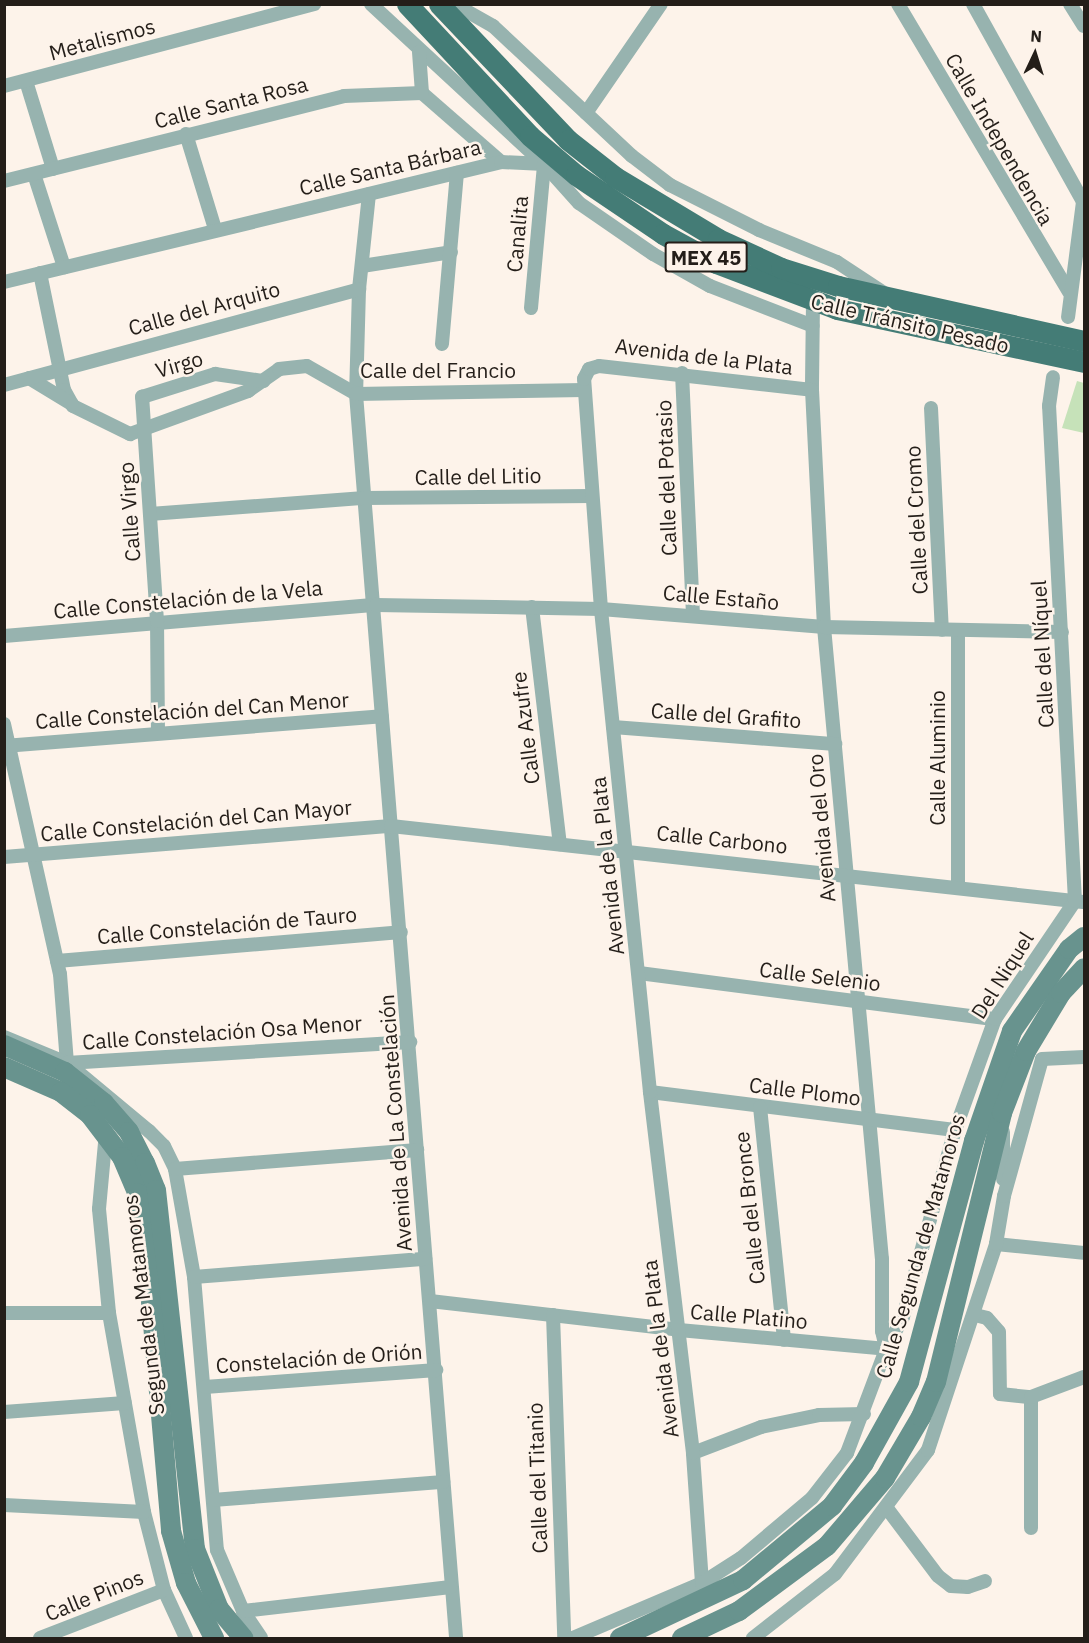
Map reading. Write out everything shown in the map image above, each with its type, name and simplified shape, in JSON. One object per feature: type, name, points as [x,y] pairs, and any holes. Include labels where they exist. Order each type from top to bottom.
[{"type":"main road","name":"Calle Tránsito Pesado","points":[[407,4],[530,136],[576,175],[663,234],[716,263],[813,302],[893,324],[1084,362]]},
{"type":"main road","name":"Calle Tránsito Pesado","points":[[439,4],[568,140],[615,177],[718,239],[781,268],[895,302],[1084,342]]},
{"type":"main road","name":"Calle Segunda de Matamoros","points":[[620,1638],[743,1580],[832,1506],[864,1463],[909,1382],[974,1141],[1012,1031],[1063,957],[1084,937]]},
{"type":"main road","name":"Calle Segunda de Matamoros","points":[[682,1638],[739,1611],[827,1546],[885,1478],[921,1417],[936,1382],[1002,1113],[1026,1051],[1061,993],[1084,968]]},
{"type":"main road","name":"Segunda de Matamoros","points":[[8,1043],[66,1068],[104,1103],[129,1132],[156,1190],[187,1554]]},
{"type":"main road","name":"Segunda de Matamoros","points":[[9,1068],[61,1092],[106,1132],[122,1157],[137,1193],[142,1220],[164,1467],[187,1554]]},
{"type":"main road","points":[[187,1554],[203,1623],[214,1638]]},
{"type":"main road","points":[[187,1554],[219,1609],[243,1638]]},
{"type":"street","name":"Metalismos","points":[[4,86],[314,4]]},
{"type":"street","points":[[372,4],[419,52],[544,164],[579,203],[653,254],[710,286],[813,326]]},
{"type":"street","points":[[454,4],[493,26],[614,140],[670,185],[759,230],[837,262],[895,302]]},
{"type":"street","points":[[585,113],[661,4]]},
{"type":"street","name":"Calle Independencia","points":[[898,4],[1069,292]]},
{"type":"street","points":[[973,4],[1083,202],[1069,292],[1068,317]]},
{"type":"street","points":[[1070,4],[1084,26]]},
{"type":"street","points":[[419,52],[422,93],[501,162]]},
{"type":"street","points":[[26,81],[53,169]]},
{"type":"street","name":"Calle Santa Rosa","points":[[4,181],[344,96],[422,93]]},
{"type":"street","points":[[186,134],[215,229]]},
{"type":"street","name":"Calle Santa Bárbara","points":[[4,282],[215,229],[501,162],[544,164],[576,175]]},
{"type":"street","name":"Canalita","points":[[531,308],[544,164]]},
{"type":"street","points":[[442,344],[457,173]]},
{"type":"street","points":[[34,174],[64,267]]},
{"type":"street","name":"Avenida de La Constelación","points":[[369,194],[359,289],[356,394],[364,498],[376,605],[382,716],[411,1042],[417,1150],[456,1638]]},
{"type":"street","points":[[362,266],[451,252]]},
{"type":"street","points":[[40,273],[59,367],[73,406]]},
{"type":"street","name":"Calle del Arquito","points":[[4,385],[59,367],[359,289]]},
{"type":"street","name":"Avenida del Oro","points":[[813,302],[812,390],[824,627],[869,1120],[886,1349]]},
{"type":"street","name":"Calle del Francio","points":[[28,378],[73,406],[130,434],[248,391],[279,369],[307,366],[356,394],[584,390]]},
{"type":"street","name":"Avenida de la Plata","points":[[702,1583],[693,1453],[650,1092],[601,609],[584,390],[589,369],[599,366],[682,373],[812,390]]},
{"type":"street","name":"Calle del Potasio","points":[[682,373],[693,616]]},
{"type":"street","name":"Virgo","points":[[142,397],[215,374],[263,381]]},
{"type":"street","name":"Calle del Níquel","points":[[1053,376],[1049,406],[1080,901]]},
{"type":"street","name":"Calle Virgo","points":[[142,397],[157,621],[158,733]]},
{"type":"street","name":"Calle del Cromo","points":[[931,408],[942,630]]},
{"type":"street","name":"Calle del Litio","points":[[150,514],[364,498],[592,496]]},
{"type":"street","name":"Calle Estaño","points":[[376,605],[601,609],[824,627],[1062,632]]},
{"type":"street","name":"Calle Constelación de la Vela","points":[[4,636],[157,621],[376,605]]},
{"type":"street","name":"Calle Azufre","points":[[532,607],[560,844]]},
{"type":"street","name":"Calle Aluminio","points":[[958,630],[958,886]]},
{"type":"street","name":"Calle Constelación del Can Menor","points":[[7,745],[382,716]]},
{"type":"street","points":[[4,724],[31,855],[57,961],[66,1068],[105,1091],[164,1146],[175,1169],[194,1277],[217,1550],[243,1611],[261,1638]]},
{"type":"street","name":"Calle del Grafito","points":[[613,727],[835,744]]},
{"type":"street","name":"Calle Carbono","points":[[391,826],[1080,901]]},
{"type":"street","name":"Calle Constelación del Can Mayor","points":[[4,857],[391,826]]},
{"type":"street","name":"Del Niquel","points":[[886,1349],[903,1317],[955,1130],[995,1019],[1080,901]]},
{"type":"street","name":"Calle Constelación de Tauro","points":[[57,961],[401,932]]},
{"type":"street","name":"Calle Selenio","points":[[639,973],[995,1019]]},
{"type":"street","name":"Calle Constelación Osa Menor","points":[[61,1092],[66,1068],[411,1042]]},
{"type":"street","points":[[753,1638],[835,1574],[928,1450],[975,1315],[996,1244],[1004,1196],[1042,1059],[1084,1057]]},
{"type":"street","name":"Calle Plomo","points":[[650,1092],[955,1130]]},
{"type":"street","name":"Calle del Bronce","points":[[760,1107],[784,1340]]},
{"type":"street","points":[[1002,1113],[1004,1196]]},
{"type":"street","points":[[106,1132],[99,1174],[99,1209],[109,1313],[144,1512],[164,1590],[186,1638]]},
{"type":"street","points":[[175,1169],[417,1150]]},
{"type":"street","points":[[996,1244],[1084,1253]]},
{"type":"street","points":[[194,1277],[426,1259]]},
{"type":"street","name":"Calle Platino","points":[[430,1301],[679,1330],[886,1349]]},
{"type":"street","points":[[4,1313],[109,1313]]},
{"type":"street","name":"Calle del Titanio","points":[[553,1315],[564,1638]]},
{"type":"street","points":[[975,1315],[987,1318],[999,1332],[1000,1394],[1032,1396],[1084,1377]]},
{"type":"street","points":[[573,1638],[702,1583],[741,1558],[812,1498],[847,1454],[864,1414],[886,1349]]},
{"type":"street","name":"Constelación de Orión","points":[[205,1387],[436,1370]]},
{"type":"street","points":[[1031,1528],[1032,1396]]},
{"type":"street","points":[[4,1412],[125,1404]]},
{"type":"street","points":[[693,1453],[761,1427],[819,1415],[864,1414]]},
{"type":"street","points":[[213,1500],[443,1482]]},
{"type":"street","points":[[4,1505],[144,1512]]},
{"type":"street","points":[[886,1506],[938,1576],[951,1586],[968,1587],[985,1581]]},
{"type":"street","points":[[243,1611],[451,1587]]},
{"type":"street","name":"Calle Pinos","points":[[40,1638],[164,1590]]},
{"type":"green space","points":[[1077,381],[1084,383],[1084,433],[1062,428]]}]
